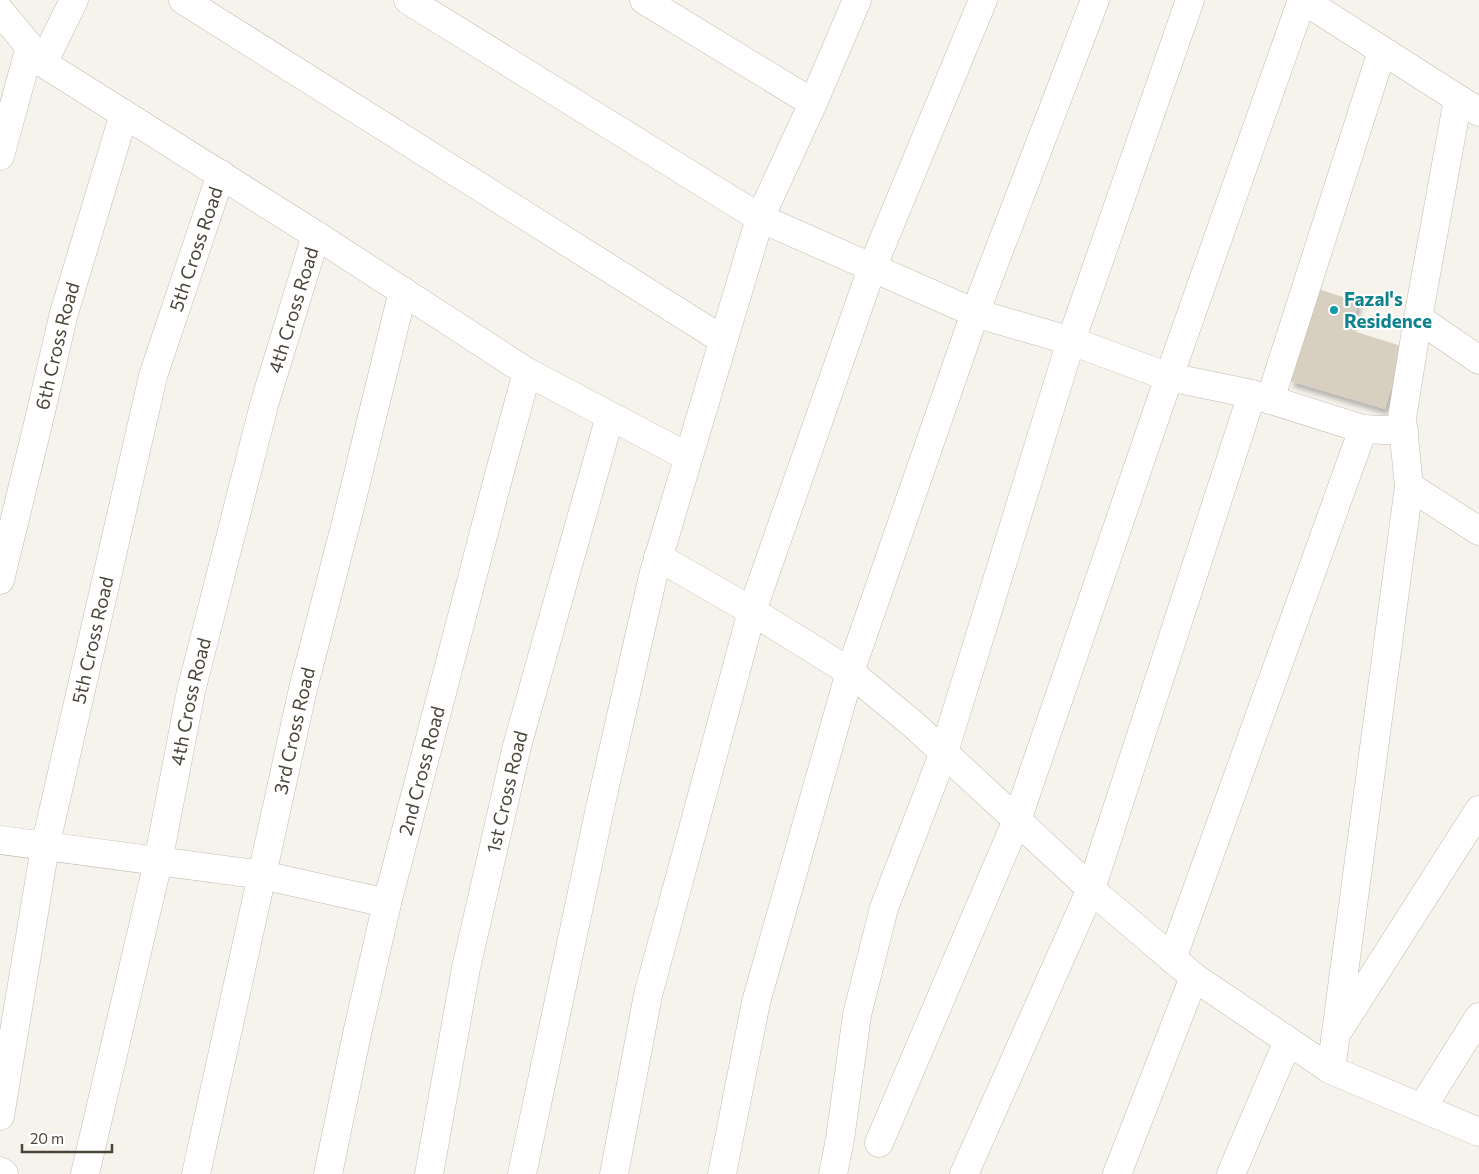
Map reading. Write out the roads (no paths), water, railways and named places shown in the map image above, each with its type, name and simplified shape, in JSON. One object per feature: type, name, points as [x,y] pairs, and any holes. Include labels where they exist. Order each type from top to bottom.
[{"type":"street","points":[[0,156],[36,55],[74,0]]},
{"type":"street","points":[[183,0],[723,340]]},
{"type":"street","points":[[408,0],[760,218],[975,313],[1071,341],[1169,377],[1261,397],[1363,429],[1404,431]]},
{"type":"street","points":[[644,0],[813,103]]},
{"type":"street","points":[[522,1174],[600,808],[658,557],[760,218],[813,103],[857,0]]},
{"type":"street","points":[[614,1174],[648,995],[752,611],[872,268],[983,0]]},
{"type":"street","points":[[722,1174],[756,1002],[850,672],[975,313],[1095,0]]},
{"type":"street","points":[[832,1174],[840,1139],[857,1016],[884,908],[944,752],[1071,341],[1190,0]]},
{"type":"street","points":[[879,1143],[1017,820],[1169,377],[1302,0],[1469,106],[1418,318],[1402,418],[1409,486],[1331,1070]]},
{"type":"street","points":[[0,11],[36,55],[124,114],[221,174],[528,372],[688,457]]},
{"type":"street","points":[[964,1174],[1092,889],[1382,51]]},
{"type":"street","name":"6th Cross Road","points":[[0,580],[64,313],[124,114]]},
{"type":"street","name":"5th Cross Road","points":[[0,1116],[46,846],[154,376],[221,174]]},
{"type":"street","name":"4th Cross Road","points":[[85,1174],[158,862],[191,691],[264,405],[316,235]]},
{"type":"street","name":"3rd Cross Road","points":[[196,1174],[302,689],[349,512],[403,291]]},
{"type":"street","points":[[1418,318],[1479,360]]},
{"type":"street","name":"2nd Cross Road","points":[[328,1174],[387,903],[500,470],[528,372]]},
{"type":"street","name":"1st Cross Road","points":[[429,1174],[466,968],[517,746],[610,416]]},
{"type":"street","points":[[1172,959],[1363,429]]},
{"type":"street","points":[[1409,486],[1479,531]]},
{"type":"street","points":[[658,557],[752,611],[850,672],[914,724],[1092,889],[1194,977],[1331,1070],[1479,1132]]},
{"type":"street","points":[[1336,1034],[1479,810]]},
{"type":"street","points":[[0,840],[262,875],[387,903]]},
{"type":"street","points":[[1117,1174],[1194,977]]},
{"type":"street","points":[[1422,1108],[1479,1017]]},
{"type":"street","points":[[1231,1174],[1288,1041]]},
{"type":"street","points":[[0,1171],[4,1174]]},
{"type":"place","name":"Fazal's Residence","points":[[1334,310]]}]
